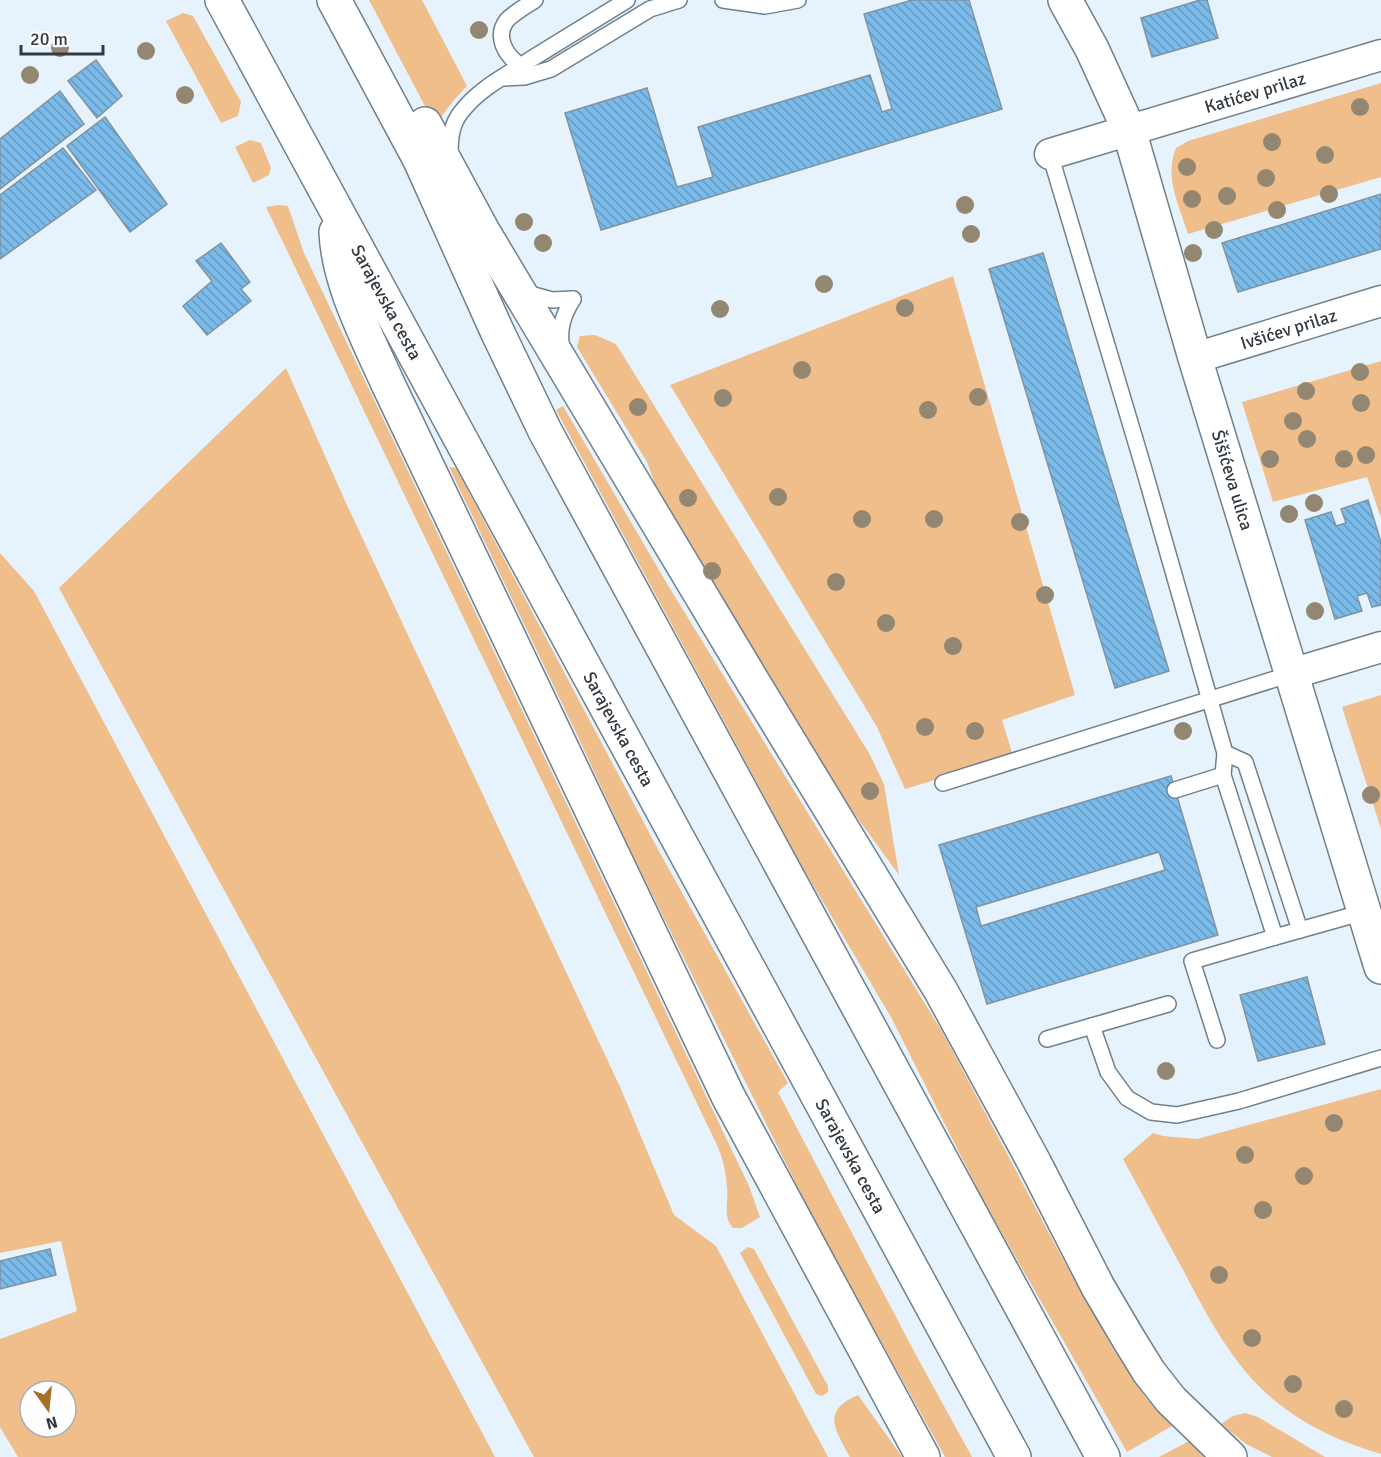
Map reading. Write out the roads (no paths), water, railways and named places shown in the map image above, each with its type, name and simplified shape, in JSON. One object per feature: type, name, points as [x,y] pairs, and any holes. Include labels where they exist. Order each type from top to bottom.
[{"type":"main road","name":"Sarajevska cesta","points":[[222,0],[1014,1457]]},
{"type":"main road","points":[[334,0],[387,96],[450,223],[497,331],[545,431],[1103,1457]]},
{"type":"main road","name":"Šišićeva ulica","points":[[1065,0],[1092,49],[1130,130],[1195,358],[1381,967]]},
{"type":"main road","points":[[387,96],[407,106],[425,123],[484,234],[941,991],[1034,1162],[1098,1287],[1149,1372],[1171,1400],[1230,1457]]},
{"type":"main road","points":[[336,212],[341,264],[354,304],[388,384],[728,1096],[923,1457]]},
{"type":"street","name":"Katićev prilaz","points":[[1050,154],[1381,54]]},
{"type":"street","name":"Ivšićev prilaz","points":[[1195,358],[1381,302]]},
{"type":"street","points":[[1291,674],[1381,647]]},
{"type":"lane","points":[[521,66],[511,59],[505,50],[502,31],[505,23],[513,14],[536,0]]},
{"type":"lane","points":[[450,170],[450,141],[453,125],[460,112],[471,100],[501,78],[627,0]]},
{"type":"lane","points":[[501,78],[524,77],[551,69],[650,9],[679,0]]},
{"type":"lane","points":[[723,0],[765,6],[798,0]]},
{"type":"lane","points":[[1050,154],[1210,699],[1225,753],[1223,775],[1275,937]]},
{"type":"lane","points":[[943,783],[1291,674]]},
{"type":"lane","points":[[1225,753],[1245,762],[1300,930]]},
{"type":"lane","points":[[1175,790],[1223,775]]},
{"type":"lane","points":[[1217,1040],[1192,961],[1364,912]]},
{"type":"lane","points":[[1047,1039],[1168,1004]]},
{"type":"lane","points":[[1092,1026],[1108,1072],[1127,1098],[1151,1113],[1177,1115],[1239,1101],[1381,1058]]}]
